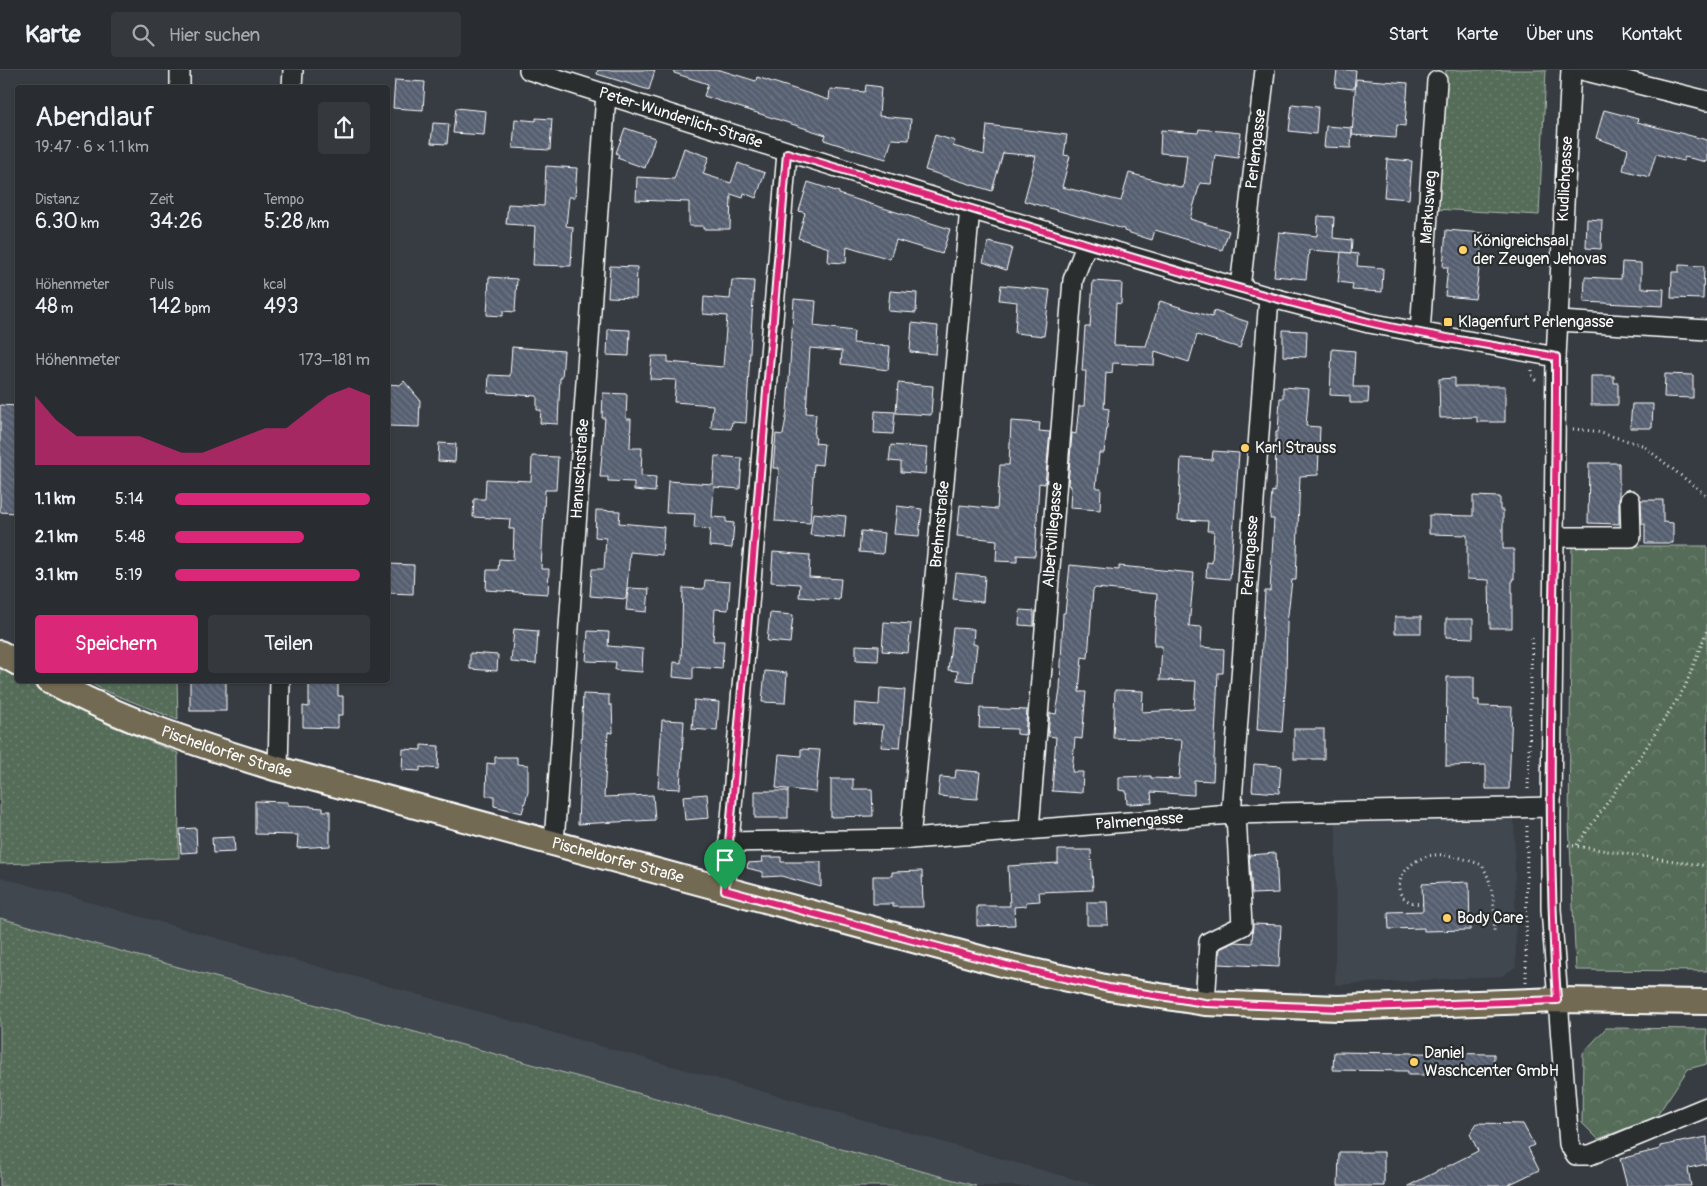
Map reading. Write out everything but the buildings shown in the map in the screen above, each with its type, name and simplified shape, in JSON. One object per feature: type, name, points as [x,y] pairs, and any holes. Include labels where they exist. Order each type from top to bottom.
[{"type":"main road","points":[[0,653],[15,661]]},
{"type":"main road","name":"Pischeldorfer Straße","points":[[55,683],[124,717],[183,740],[278,769],[1006,965],[1109,988],[1205,1003],[1338,1008],[1557,1000],[1707,1002]]},
{"type":"street","points":[[180,70],[180,85]]},
{"type":"street","points":[[292,85],[293,70]]},
{"type":"street","name":"Peter-Wunderlich-Straße","points":[[529,70],[787,153],[1269,297],[1420,333],[1556,357]]},
{"type":"street","name":"Perlengasse","points":[[1240,288],[1265,70]]},
{"type":"street","name":"Kudlichgasse","points":[[1571,70],[1556,357],[1551,807],[1551,909],[1569,1144],[1576,1155],[1590,1155],[1707,1107]]},
{"type":"street","points":[[1582,70],[1707,101]]},
{"type":"street","name":"Markusweg","points":[[1420,333],[1437,81]]},
{"type":"street","name":"Hanuschstraße","points":[[554,843],[606,94]]},
{"type":"street","points":[[725,890],[787,153]]},
{"type":"street","name":"Brehmstraße","points":[[910,839],[970,209]]},
{"type":"street","name":"Albertvillegasse","points":[[1029,830],[1073,280],[1087,243]]},
{"type":"street","name":"Perlengasse","points":[[1205,1003],[1209,942],[1242,926],[1233,814],[1269,297]]},
{"type":"street","points":[[1559,321],[1707,330]]},
{"type":"street","points":[[1554,537],[1631,537],[1630,500]]},
{"type":"street","points":[[278,769],[280,683]]},
{"type":"street","name":"Palmengasse","points":[[729,842],[910,839],[1233,814],[1551,807]]},
{"type":"path","points":[[1567,429],[1594,431],[1642,445],[1707,496]]},
{"type":"path","points":[[1577,845],[1642,754],[1686,687],[1707,630]]},
{"type":"path","points":[[1526,1001],[1527,807]]},
{"type":"path","points":[[1562,844],[1707,866]]},
{"type":"path","points":[[1423,904],[1410,901],[1402,895],[1398,888],[1398,881],[1402,875],[1417,860],[1429,856],[1443,855],[1482,865],[1490,878],[1494,932]]},
{"type":"shaded area","points":[[1514,808],[1516,967],[1502,976],[1335,985],[1336,812]]},
{"type":"shaded area","points":[[0,877],[409,992],[1099,1186],[0,1186]]},
{"type":"green space","points":[[1446,70],[1546,70],[1539,215],[1436,209]]},
{"type":"green space","points":[[1572,546],[1707,546],[1707,971],[1576,970],[1569,822]]},
{"type":"green space","points":[[0,666],[15,675],[15,683],[30,683],[109,725],[178,753],[179,858],[0,864]]},
{"type":"green space","points":[[90,683],[177,683],[178,720],[103,690]]},
{"type":"green space","points":[[0,918],[976,1186],[0,1186]]},
{"type":"green space","points":[[1606,1028],[1707,1029],[1707,1064],[1688,1069],[1656,1117],[1598,1139],[1582,1123],[1583,1053]]},
{"type":"place","name":"Königreichsaal der Zeugen Jehovas","points":[[1463,250]]},
{"type":"place","name":"Klagenfurt Perlengasse","points":[[1448,322]]},
{"type":"place","name":"Karl Strauss","points":[[1245,448]]},
{"type":"place","name":"Body Care","points":[[1447,918]]},
{"type":"place","name":"Daniel Waschcenter GmbH","points":[[1414,1062]]},
{"type":"route","points":[[787,153],[1269,297],[1420,333],[1556,357],[1551,909],[1557,1000],[1338,1008],[1205,1003],[1109,988],[1006,965],[725,890],[787,153]]}]
